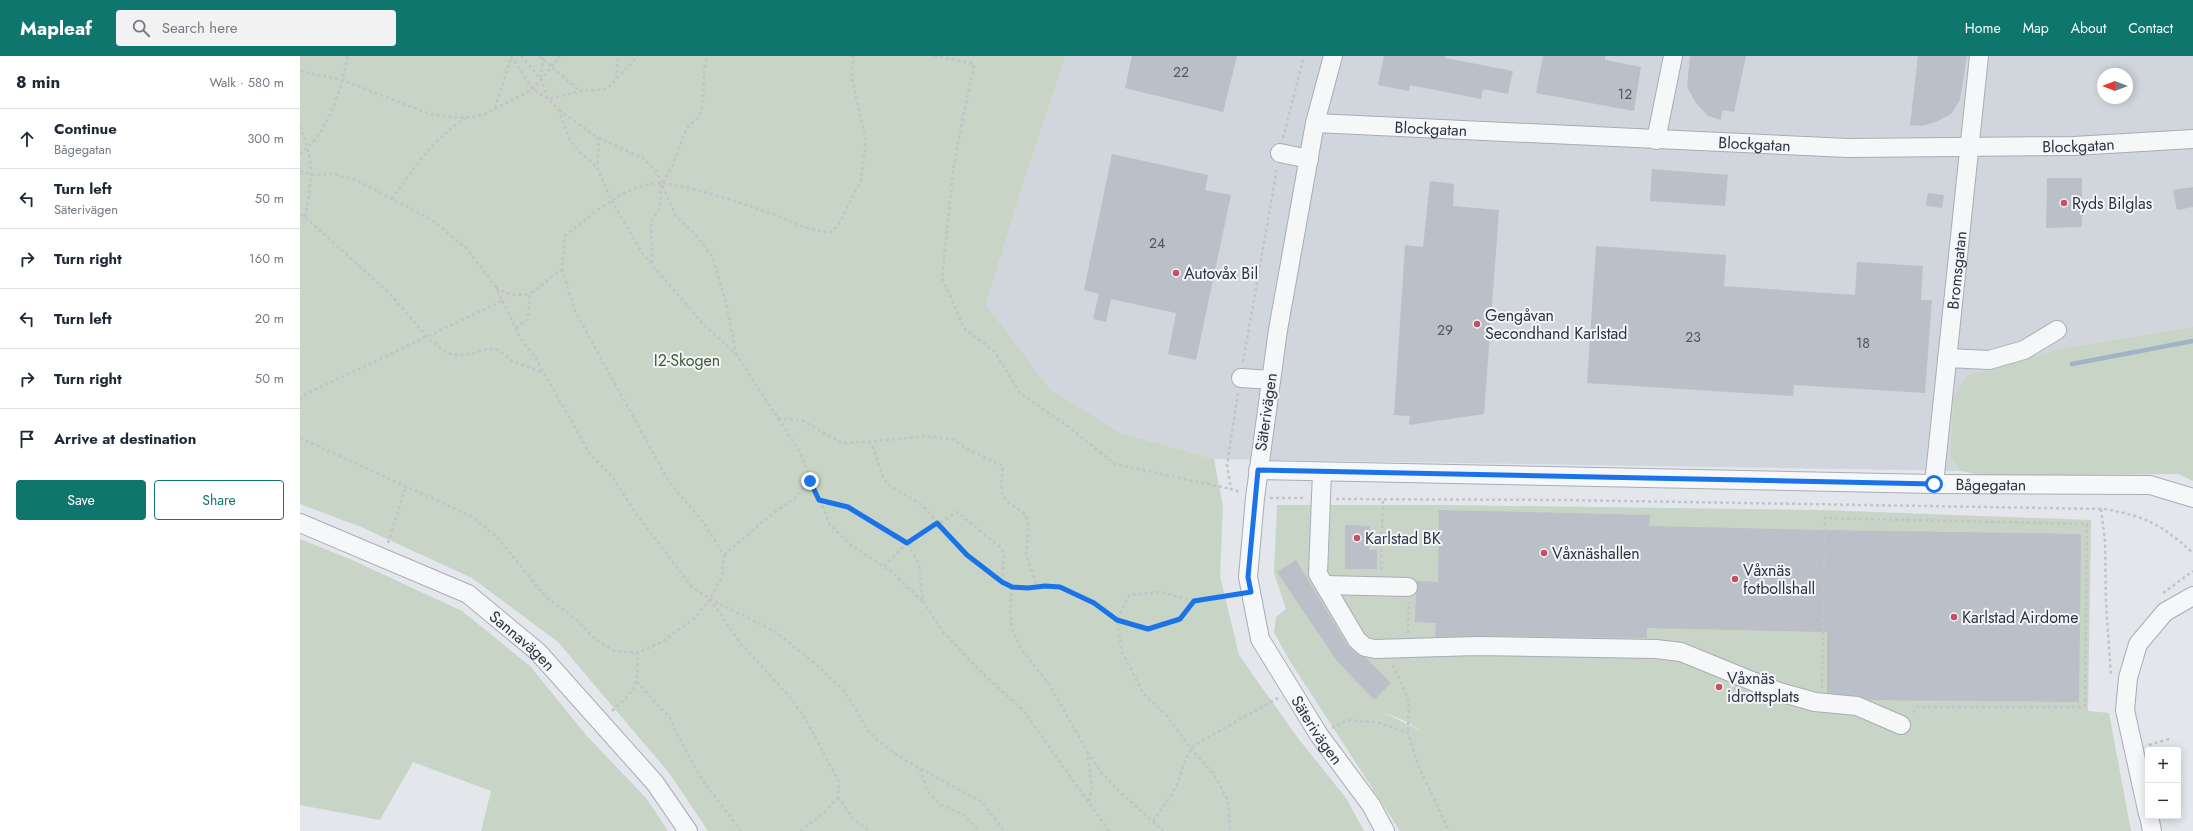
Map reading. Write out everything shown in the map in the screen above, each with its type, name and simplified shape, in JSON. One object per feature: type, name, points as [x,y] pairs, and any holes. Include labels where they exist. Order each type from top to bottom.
[{"type":"street","name":"Säterivägen","points":[[1332,56],[1315,123],[1271,380],[1258,470],[1248,577],[1260,639],[1320,735],[1370,805],[1385,831]]},
{"type":"street","points":[[1656,140],[1673,56]]},
{"type":"street","name":"Bromsgatan","points":[[1934,484],[1979,56]]},
{"type":"street","name":"Blockgatan","points":[[1315,123],[1656,140],[1762,142],[1848,148],[2074,146],[2193,139]]},
{"type":"street","points":[[1280,152],[1309,159]]},
{"type":"street","points":[[1947,358],[1989,360],[2024,350],[2057,330]]},
{"type":"street","points":[[1241,378],[1271,380]]},
{"type":"street","name":"Bågegatan","points":[[1258,470],[1934,484],[2150,485],[2193,498]]},
{"type":"street","points":[[1322,472],[1322,498],[1317,567],[1318,574],[1357,640],[1364,647],[1385,649],[1485,646],[1676,651],[1779,692],[1822,702],[1856,706],[1901,725]]},
{"type":"street","name":"Sannavägen","points":[[300,523],[384,557],[468,594],[538,652],[655,783],[688,831]]},
{"type":"street","points":[[1325,585],[1408,587]]},
{"type":"street","points":[[2145,801],[2125,710],[2128,678],[2138,644],[2166,612],[2193,596]]},
{"type":"street","points":[[2149,819],[2152,831]]},
{"type":"path","points":[[300,154],[309,148],[329,118],[342,80],[348,56]]},
{"type":"path","points":[[521,56],[540,79],[548,99]]},
{"type":"path","points":[[539,56],[543,57],[552,67],[580,91]]},
{"type":"path","points":[[300,71],[342,80],[433,115],[465,118],[483,115],[533,89],[560,56]]},
{"type":"path","points":[[616,79],[618,56]]},
{"type":"path","points":[[548,99],[580,91],[607,89],[638,56]]},
{"type":"path","points":[[652,264],[651,222],[660,208],[661,185],[672,167],[686,129],[699,116],[703,105],[704,71],[707,56]]},
{"type":"path","points":[[300,438],[471,516],[498,538],[545,596],[578,621],[596,640],[615,651],[637,653],[662,642],[695,618],[710,599],[722,576],[724,555],[704,522],[669,482],[575,311],[562,269],[565,236],[611,200],[650,184],[728,198],[811,231],[831,232],[839,224],[861,180],[866,140],[860,106],[852,79],[853,56]]},
{"type":"path","points":[[934,56],[974,64],[954,163],[942,277],[964,328],[994,351],[1020,393],[1066,425],[1115,464],[1231,489],[1255,498],[1573,500],[2101,509],[2132,514],[2159,525],[2193,553]]},
{"type":"path","points":[[1231,489],[1227,465],[1241,378],[1280,152],[1304,56]]},
{"type":"path","points":[[511,57],[533,89],[548,99],[558,109],[597,138],[643,158],[656,171],[676,216],[695,234],[712,256],[726,302],[736,354]]},
{"type":"path","points":[[495,108],[511,57]]},
{"type":"path","points":[[540,79],[543,57]]},
{"type":"path","points":[[558,109],[569,138],[578,150],[597,167],[611,200],[643,254],[702,324],[736,354],[800,452],[810,481],[830,525],[852,545],[884,566],[923,602],[944,633],[982,673],[1023,710],[1089,801],[1108,831]]},
{"type":"path","points":[[392,199],[419,160],[443,134],[465,118]]},
{"type":"path","points":[[300,126],[309,148],[312,175],[305,217]]},
{"type":"path","points":[[597,138],[599,146],[597,167]]},
{"type":"path","points":[[300,171],[312,175],[333,174],[354,179],[432,220],[467,249],[496,287],[516,328],[544,373],[590,454],[614,479],[634,511],[692,587],[710,599],[776,632],[807,657],[845,692],[870,734],[894,753],[982,802],[1004,831]]},
{"type":"path","points":[[300,215],[305,217],[389,293],[427,336],[447,352],[460,355],[488,349],[498,350],[512,362],[544,373]]},
{"type":"path","points":[[496,287],[512,295],[530,294],[562,269]]},
{"type":"path","points":[[516,328],[528,319],[530,294]]},
{"type":"path","points":[[300,400],[306,394],[502,301]]},
{"type":"path","points":[[777,418],[803,421],[842,443],[926,436],[954,440],[964,447],[1003,466],[1001,488],[1003,495],[1006,501],[1024,513],[1028,525],[1026,555],[1037,587]]},
{"type":"path","points":[[868,442],[873,446],[882,474],[887,484],[922,505],[967,555],[1002,582],[1012,587],[1060,587],[1094,603],[1117,620],[1148,629],[1180,619],[1194,601]]},
{"type":"path","points":[[724,555],[768,517],[796,497],[810,481]]},
{"type":"path","points":[[384,557],[406,486]]},
{"type":"path","points":[[1380,586],[1382,499]]},
{"type":"path","points":[[819,500],[848,507],[907,543],[919,564],[923,602]]},
{"type":"path","points":[[2101,509],[2105,541],[2108,650],[2112,682]]},
{"type":"path","points":[[884,566],[907,543],[957,512],[961,513],[976,528],[1000,547],[1004,553],[1002,582]]},
{"type":"path","points":[[1822,702],[1826,518],[2087,524],[2085,697],[2083,707],[1917,707],[1907,722],[1901,725]]},
{"type":"path","points":[[1012,587],[1010,610],[1012,629],[1021,649],[1048,684],[1087,751],[1102,773],[1119,791],[1163,831]]},
{"type":"path","points":[[1408,587],[1408,648]]},
{"type":"path","points":[[1230,831],[1228,800],[1213,773],[1191,749],[1168,717],[1143,693],[1122,652],[1117,620],[1129,595],[1161,592],[1194,601],[1251,592]]},
{"type":"path","points":[[710,599],[741,644],[784,690],[805,718],[840,782],[838,797],[826,811],[800,831]]},
{"type":"path","points":[[1385,649],[1409,701],[1408,733],[1418,765],[1449,831]]},
{"type":"path","points":[[600,721],[628,696],[637,682],[637,653]]},
{"type":"path","points":[[637,682],[670,718],[702,781],[742,831]]},
{"type":"path","points":[[1153,821],[1172,794],[1191,749],[1226,725],[1266,705],[1291,689]]},
{"type":"path","points":[[1320,735],[1348,720],[1379,723],[1408,733]]},
{"type":"path","points":[[2146,747],[2169,739]]},
{"type":"path","points":[[1087,751],[1092,786],[1089,801]]},
{"type":"path","points":[[919,768],[927,790],[941,805],[964,815],[980,831]]},
{"type":"path","points":[[838,797],[853,819],[870,831]]},
{"type":"shaded area","points":[[1066,56],[2193,56],[2193,327],[2062,348],[1994,369],[1968,374],[1953,397],[1950,456],[1961,471],[1214,459],[1121,433],[1051,390],[986,305],[1025,177]]},
{"type":"green space","name":"I2-Skogen","points":[[300,56],[1066,56],[1025,177],[986,305],[1051,390],[1121,433],[1214,459],[1223,507],[1220,576],[1239,655],[1297,737],[1346,798],[1364,831],[708,831],[670,774],[558,642],[472,578],[361,527],[300,504]]},
{"type":"green space","points":[[2193,327],[2193,481],[2178,474],[1985,476],[1961,471],[1950,456],[1953,397],[1968,374],[1994,369],[2062,348]]},
{"type":"green space","name":"Våxnäs idrottsplats","points":[[1277,505],[1440,505],[1822,510],[2091,520],[2088,711],[2109,713],[2131,831],[1400,831],[1288,658],[1274,632],[1276,617],[1286,609],[1274,573]],"holes":[[[1381,711],[1405,721],[1423,732]]]},
{"type":"green space","points":[[300,539],[350,559],[462,611],[530,666],[586,735],[646,798],[668,831],[481,831],[491,791],[413,762],[380,820],[300,805]]},
{"type":"building","points":[[1132,56],[1237,56],[1223,112],[1125,88]]},
{"type":"building","points":[[1384,56],[1445,56],[1445,58],[1513,71],[1508,94],[1483,89],[1481,99],[1410,85],[1409,91],[1378,85]]},
{"type":"building","points":[[1543,56],[1605,56],[1605,60],[1641,67],[1634,111],[1536,93]]},
{"type":"building","points":[[1690,56],[1746,56],[1734,112],[1722,110],[1721,120],[1708,116],[1696,103],[1687,87]]},
{"type":"building","points":[[1918,56],[1967,56],[1960,100],[1951,114],[1938,121],[1922,126],[1910,125]]},
{"type":"building","points":[[1112,154],[1208,175],[1205,190],[1231,195],[1196,360],[1168,354],[1176,313],[1111,299],[1106,322],[1093,319],[1099,294],[1084,290]]},
{"type":"building","points":[[1652,169],[1728,175],[1725,206],[1650,201]]},
{"type":"building","name":"Ryds Bilglas","points":[[2047,178],[2082,178],[2082,227],[2046,228]]},
{"type":"building","points":[[1430,181],[1454,184],[1453,206],[1499,210],[1484,414],[1409,425],[1410,416],[1394,415],[1405,245],[1423,247]]},
{"type":"building","points":[[2193,187],[2193,207],[2177,210],[2173,190]]},
{"type":"building","points":[[1928,193],[1944,195],[1942,208],[1926,206]]},
{"type":"building","points":[[1596,246],[1726,255],[1724,286],[1855,295],[1857,262],[1923,266],[1921,300],[1932,300],[1925,393],[1794,385],[1793,396],[1587,383]]},
{"type":"building","points":[[1439,510],[1650,515],[1649,526],[2081,534],[2079,702],[1869,700],[1858,696],[1827,693],[1827,632],[1647,628],[1647,638],[1435,637],[1436,623],[1415,622],[1416,594],[1418,588],[1416,581],[1438,582]]},
{"type":"building","name":"Karlstad BK","points":[[1345,525],[1370,526],[1369,550],[1377,550],[1377,569],[1345,569]]},
{"type":"building","points":[[1296,560],[1348,646],[1358,655],[1366,658],[1391,683],[1374,700],[1337,661],[1277,572]]},
{"type":"waterway","points":[[2072,364],[2193,341]]},
{"type":"place","name":"Ryds Bilglas","points":[[2064,203]]},
{"type":"place","name":"Autovåx Bil","points":[[1176,273]]},
{"type":"place","name":"Gengåvan Secondhand Karlstad","points":[[1477,324]]},
{"type":"place","name":"Karlstad BK","points":[[1357,538]]},
{"type":"place","name":"Våxnäshallen","points":[[1544,553]]},
{"type":"place","name":"Våxnäs fotbollshall","points":[[1735,579]]},
{"type":"place","name":"Karlstad Airdome","points":[[1954,617]]},
{"type":"place","name":"Våxnäs idrottsplats","points":[[1719,687]]},
{"type":"route","points":[[810,481],[819,500],[848,507],[907,543],[937,523],[967,555],[1002,582],[1012,587],[1060,587],[1094,603],[1117,620],[1148,629],[1180,619],[1194,601],[1251,592],[1248,577],[1258,470],[1934,484]]}]
